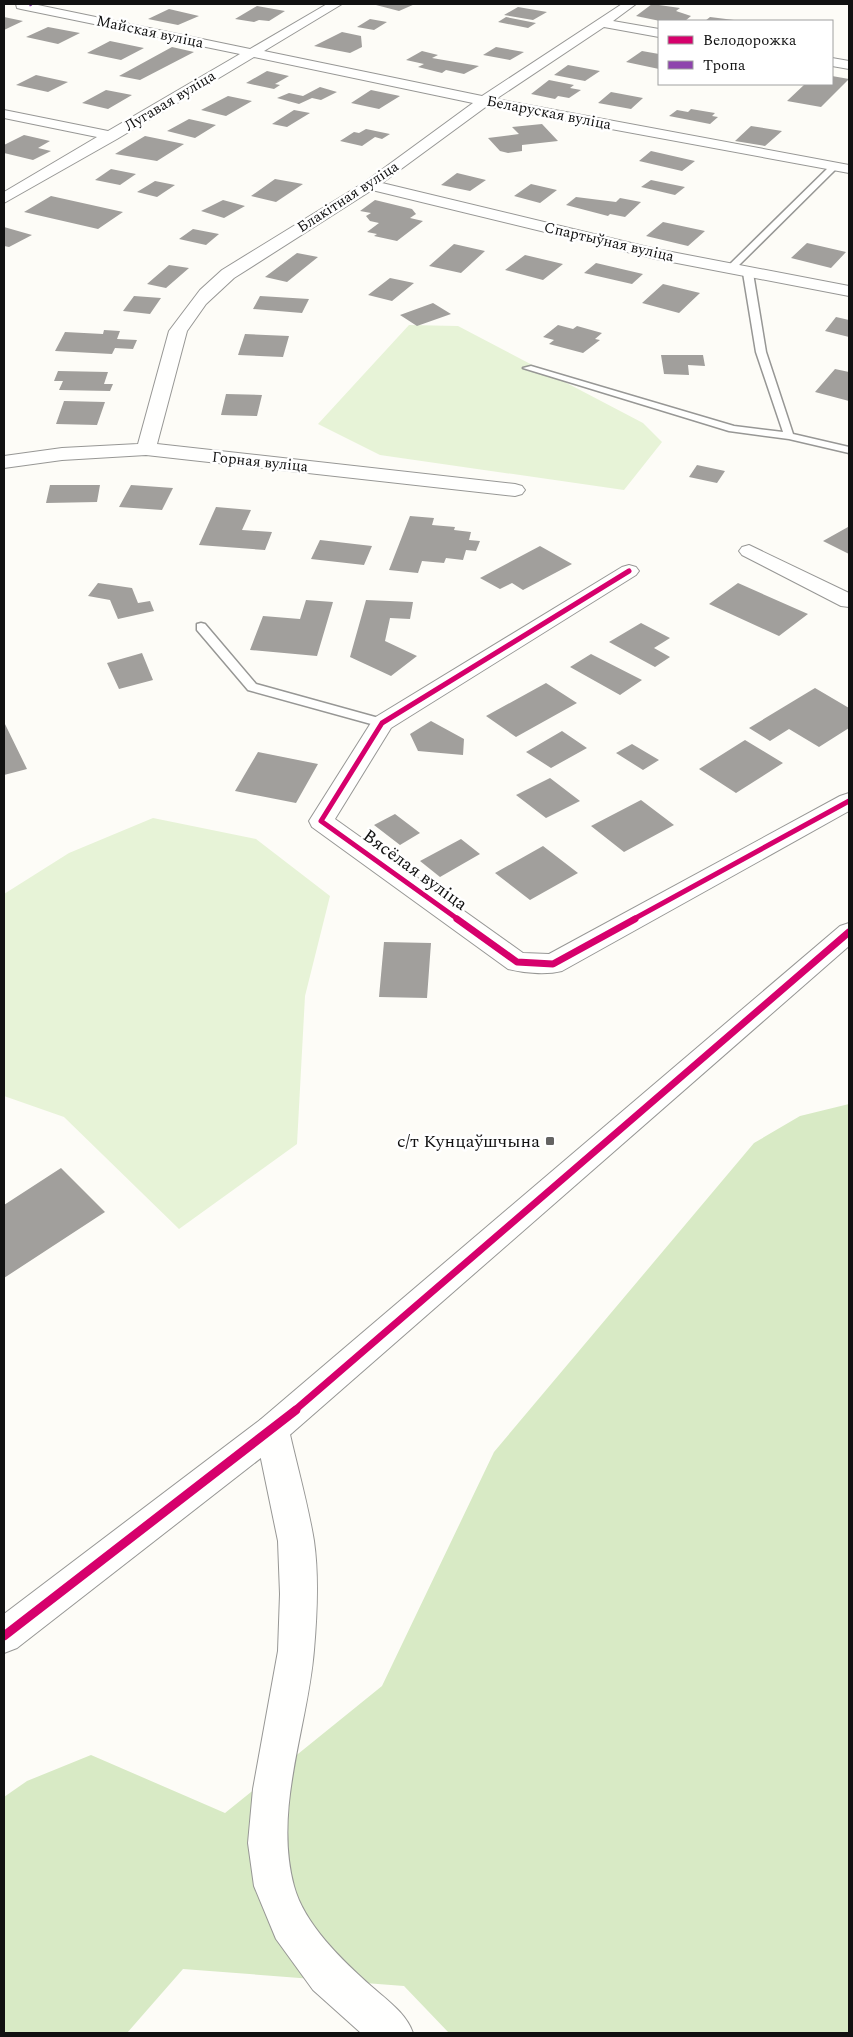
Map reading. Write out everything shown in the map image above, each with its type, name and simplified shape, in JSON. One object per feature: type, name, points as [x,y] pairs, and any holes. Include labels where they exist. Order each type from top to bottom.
[{"type":"street","name":"Майская вуліца","points":[[21,4],[250,53]]},
{"type":"street","name":"Лугавая вуліца","points":[[4,198],[336,4]]},
{"type":"street","name":"Блакітная вуліца","points":[[146,449],[178,331],[197,302],[228,274],[370,184],[484,102],[630,4]]},
{"type":"street","points":[[602,23],[658,33]]},
{"type":"street","name":"Беларуская вуліца","points":[[250,53],[484,102],[842,168]]},
{"type":"street","points":[[833,62],[849,65]]},
{"type":"street","points":[[4,114],[112,136]]},
{"type":"street","points":[[842,168],[849,152]]},
{"type":"street","name":"Спартыўная вуліца","points":[[370,184],[656,254],[849,291]]},
{"type":"street","name":"Горная вуліца","points":[[4,462],[62,454],[146,449],[515,490]]},
{"type":"street","points":[[749,550],[849,601]]},
{"type":"street","name":"Вясёлая вуліца","points":[[629,571],[382,723],[320,821],[517,962],[554,964],[849,801]]},
{"type":"street","points":[[4,1636],[272,1430],[849,932]]},
{"type":"street","points":[[272,1430],[296,1541],[298,1594],[296,1651],[272,1789],[268,1843],[274,1886],[290,1925],[328,1975],[392,2033]]},
{"type":"lane","points":[[730,269],[842,168]]},
{"type":"lane","points":[[748,273],[761,352],[789,436]]},
{"type":"lane","points":[[528,368],[733,429],[789,436],[849,450]]},
{"type":"lane","points":[[201,628],[252,687],[382,723]]},
{"type":"green space","points":[[409,325],[458,326],[643,423],[662,442],[624,490],[380,455],[318,424]]},
{"type":"green space","points":[[153,818],[256,839],[330,896],[305,996],[297,1144],[179,1229],[64,1117],[4,1096],[4,894],[69,853]]},
{"type":"green space","points":[[849,1104],[849,2033],[449,2033],[404,1986],[183,1969],[127,2033],[4,2033],[4,1797],[27,1781],[91,1755],[225,1813],[382,1686],[494,1452],[754,1143],[800,1116]]},
{"type":"building","points":[[415,4],[399,11],[376,5]]},
{"type":"building","points":[[652,4],[680,8],[676,11],[691,16],[686,20],[658,21],[636,16]]},
{"type":"building","points":[[257,6],[285,11],[269,21],[259,20],[254,22],[235,19]]},
{"type":"building","points":[[518,7],[547,12],[533,20],[504,15]]},
{"type":"building","points":[[169,9],[199,16],[178,25],[148,19]]},
{"type":"building","points":[[4,17],[23,21],[4,30]]},
{"type":"building","points":[[506,17],[536,23],[528,28],[498,22]]},
{"type":"building","points":[[710,17],[734,20],[706,20]]},
{"type":"building","points":[[370,19],[387,22],[374,30],[357,27]]},
{"type":"building","points":[[48,27],[80,33],[58,44],[26,37]]},
{"type":"building","points":[[342,32],[361,36],[362,47],[350,53],[314,46]]},
{"type":"building","points":[[110,41],[144,48],[121,60],[87,53]]},
{"type":"building","points":[[172,47],[194,52],[140,80],[119,76]]},
{"type":"building","points":[[496,47],[524,52],[510,60],[483,55]]},
{"type":"building","points":[[422,51],[438,55],[432,58],[479,66],[464,74],[446,70],[442,73],[418,67],[424,64],[406,60]]},
{"type":"building","points":[[642,51],[658,54],[658,69],[626,62]]},
{"type":"building","points":[[568,65],[600,71],[585,81],[554,75]]},
{"type":"building","points":[[267,71],[289,76],[275,84],[280,85],[274,89],[246,83]]},
{"type":"building","points":[[36,75],[68,82],[48,92],[16,85]]},
{"type":"building","points":[[833,76],[849,79],[821,107],[787,101],[804,85],[833,85]]},
{"type":"building","points":[[549,80],[574,85],[570,88],[581,90],[569,98],[558,96],[555,99],[531,94]]},
{"type":"building","points":[[320,87],[337,92],[321,100],[312,98],[299,104],[277,98],[289,93],[303,96]]},
{"type":"building","points":[[106,90],[132,95],[108,109],[82,103]]},
{"type":"building","points":[[371,90],[400,96],[379,109],[351,103]]},
{"type":"building","points":[[611,92],[643,98],[631,109],[598,103]]},
{"type":"building","points":[[228,96],[252,101],[226,116],[201,110]]},
{"type":"building","points":[[691,109],[715,113],[712,116],[718,117],[710,124],[669,116],[677,110],[688,112]]},
{"type":"building","points":[[294,110],[310,113],[287,127],[272,124]]},
{"type":"building","points":[[189,119],[216,125],[195,138],[167,131]]},
{"type":"building","points":[[542,124],[558,141],[522,145],[522,151],[508,153],[500,151],[488,138],[519,134],[512,127]]},
{"type":"building","points":[[751,126],[782,131],[765,146],[735,141]]},
{"type":"building","points":[[366,129],[390,134],[382,139],[375,137],[362,146],[340,141],[354,132],[359,133]]},
{"type":"building","points":[[24,135],[50,141],[38,148],[51,151],[33,160],[4,153],[4,145]]},
{"type":"building","points":[[145,136],[184,144],[157,161],[115,154]]},
{"type":"building","points":[[651,151],[695,161],[682,171],[639,161]]},
{"type":"building","points":[[111,169],[136,174],[120,185],[95,180]]},
{"type":"building","points":[[457,173],[486,180],[470,191],[441,185]]},
{"type":"building","points":[[275,179],[303,184],[276,202],[251,196]]},
{"type":"building","points":[[651,180],[685,187],[675,195],[641,187]]},
{"type":"building","points":[[155,181],[175,185],[157,197],[137,192]]},
{"type":"building","points":[[531,184],[557,190],[540,203],[514,196]]},
{"type":"building","points":[[51,196],[123,212],[98,229],[24,212]]},
{"type":"building","points":[[576,197],[616,202],[620,198],[641,202],[625,217],[610,214],[608,216],[566,205]]},
{"type":"building","points":[[223,200],[245,206],[224,218],[201,211]]},
{"type":"building","points":[[375,200],[412,209],[416,214],[410,218],[423,221],[397,241],[374,236],[377,234],[367,232],[379,223],[370,221],[366,216],[371,213],[360,211]]},
{"type":"building","points":[[663,222],[705,231],[688,246],[646,236]]},
{"type":"building","points":[[4,227],[32,235],[9,247],[4,246]]},
{"type":"building","points":[[193,229],[219,234],[206,245],[179,239]]},
{"type":"building","points":[[807,243],[846,252],[831,268],[791,258]]},
{"type":"building","points":[[454,244],[485,251],[461,273],[429,266]]},
{"type":"building","points":[[297,253],[318,257],[287,282],[265,277]]},
{"type":"building","points":[[525,255],[563,264],[543,280],[505,270]]},
{"type":"building","points":[[596,263],[643,274],[632,284],[584,273]]},
{"type":"building","points":[[169,265],[189,268],[166,288],[147,284]]},
{"type":"building","points":[[390,278],[414,283],[392,301],[368,295]]},
{"type":"building","points":[[663,284],[700,293],[679,313],[642,303]]},
{"type":"building","points":[[134,296],[161,298],[150,314],[123,311]]},
{"type":"building","points":[[260,296],[309,299],[302,313],[253,309]]},
{"type":"building","points":[[433,303],[451,314],[417,326],[400,315]]},
{"type":"building","points":[[836,317],[849,320],[849,337],[825,331]]},
{"type":"building","points":[[558,325],[573,329],[577,326],[602,333],[595,339],[600,340],[583,353],[549,344],[554,340],[543,337]]},
{"type":"building","points":[[104,330],[120,331],[117,339],[137,340],[133,349],[115,348],[112,354],[55,351],[65,332],[103,334]]},
{"type":"building","points":[[245,334],[289,336],[283,357],[238,355]]},
{"type":"building","points":[[661,355],[703,355],[705,366],[688,365],[689,375],[664,374]]},
{"type":"building","points":[[835,369],[849,372],[849,401],[815,392]]},
{"type":"building","points":[[58,371],[108,372],[104,384],[113,384],[110,391],[59,390],[63,381],[54,381]]},
{"type":"building","points":[[226,394],[262,395],[257,416],[221,415]]},
{"type":"building","points":[[64,401],[105,402],[97,425],[56,424]]},
{"type":"building","points":[[697,465],[725,471],[717,483],[689,477]]},
{"type":"building","points":[[50,485],[100,485],[97,502],[46,503]]},
{"type":"building","points":[[131,485],[173,488],[162,510],[119,507]]},
{"type":"building","points":[[216,507],[251,510],[242,530],[272,532],[265,550],[199,545]]},
{"type":"building","points":[[410,516],[434,518],[432,525],[455,527],[454,530],[471,532],[469,540],[480,541],[476,551],[466,550],[463,560],[446,558],[444,563],[422,561],[418,573],[389,570]]},
{"type":"building","points":[[848,527],[849,554],[823,541]]},
{"type":"building","points":[[320,540],[372,546],[364,565],[311,559]]},
{"type":"building","points":[[540,546],[572,564],[523,590],[512,583],[500,589],[480,578]]},
{"type":"building","points":[[98,583],[132,588],[138,603],[150,601],[154,611],[118,619],[110,600],[88,596]]},
{"type":"building","points":[[738,583],[808,614],[779,636],[709,604]]},
{"type":"building","points":[[306,600],[333,602],[317,656],[250,650],[263,616],[300,619]]},
{"type":"building","points":[[366,600],[413,602],[410,619],[390,618],[385,641],[417,656],[391,676],[350,657]]},
{"type":"building","points":[[641,623],[670,638],[654,648],[670,657],[655,667],[609,642]]},
{"type":"building","points":[[142,653],[153,680],[119,689],[107,663]]},
{"type":"building","points":[[591,654],[642,680],[620,695],[570,667]]},
{"type":"building","points":[[546,683],[577,703],[516,737],[486,716]]},
{"type":"building","points":[[815,688],[849,708],[849,728],[819,747],[789,729],[770,741],[749,728]]},
{"type":"building","points":[[431,721],[464,739],[463,755],[418,751],[410,734]]},
{"type":"building","points":[[4,722],[27,769],[4,775]]},
{"type":"building","points":[[562,731],[587,748],[551,768],[526,752]]},
{"type":"building","points":[[745,740],[783,763],[736,793],[699,769]]},
{"type":"building","points":[[632,744],[659,760],[643,770],[616,753]]},
{"type":"building","points":[[258,752],[318,764],[296,803],[235,791]]},
{"type":"building","points":[[550,778],[580,801],[546,818],[516,795]]},
{"type":"building","points":[[641,800],[674,825],[624,852],[591,826]]},
{"type":"building","points":[[395,814],[420,833],[400,845],[374,825]]},
{"type":"building","points":[[461,839],[480,854],[440,877],[420,861]]},
{"type":"building","points":[[543,846],[578,873],[530,900],[495,873]]},
{"type":"building","points":[[384,942],[431,943],[427,998],[379,997]]},
{"type":"building","points":[[61,1168],[105,1212],[4,1278],[4,1205]]},
{"type":"cycle path","points":[[629,571],[382,723],[321,821],[517,962],[553,964],[849,801]]},
{"type":"cycle path","points":[[4,1636],[272,1430],[849,932]]},
{"type":"place","name":"с/т Кунцаўшчына","points":[[550,1141]]}]
